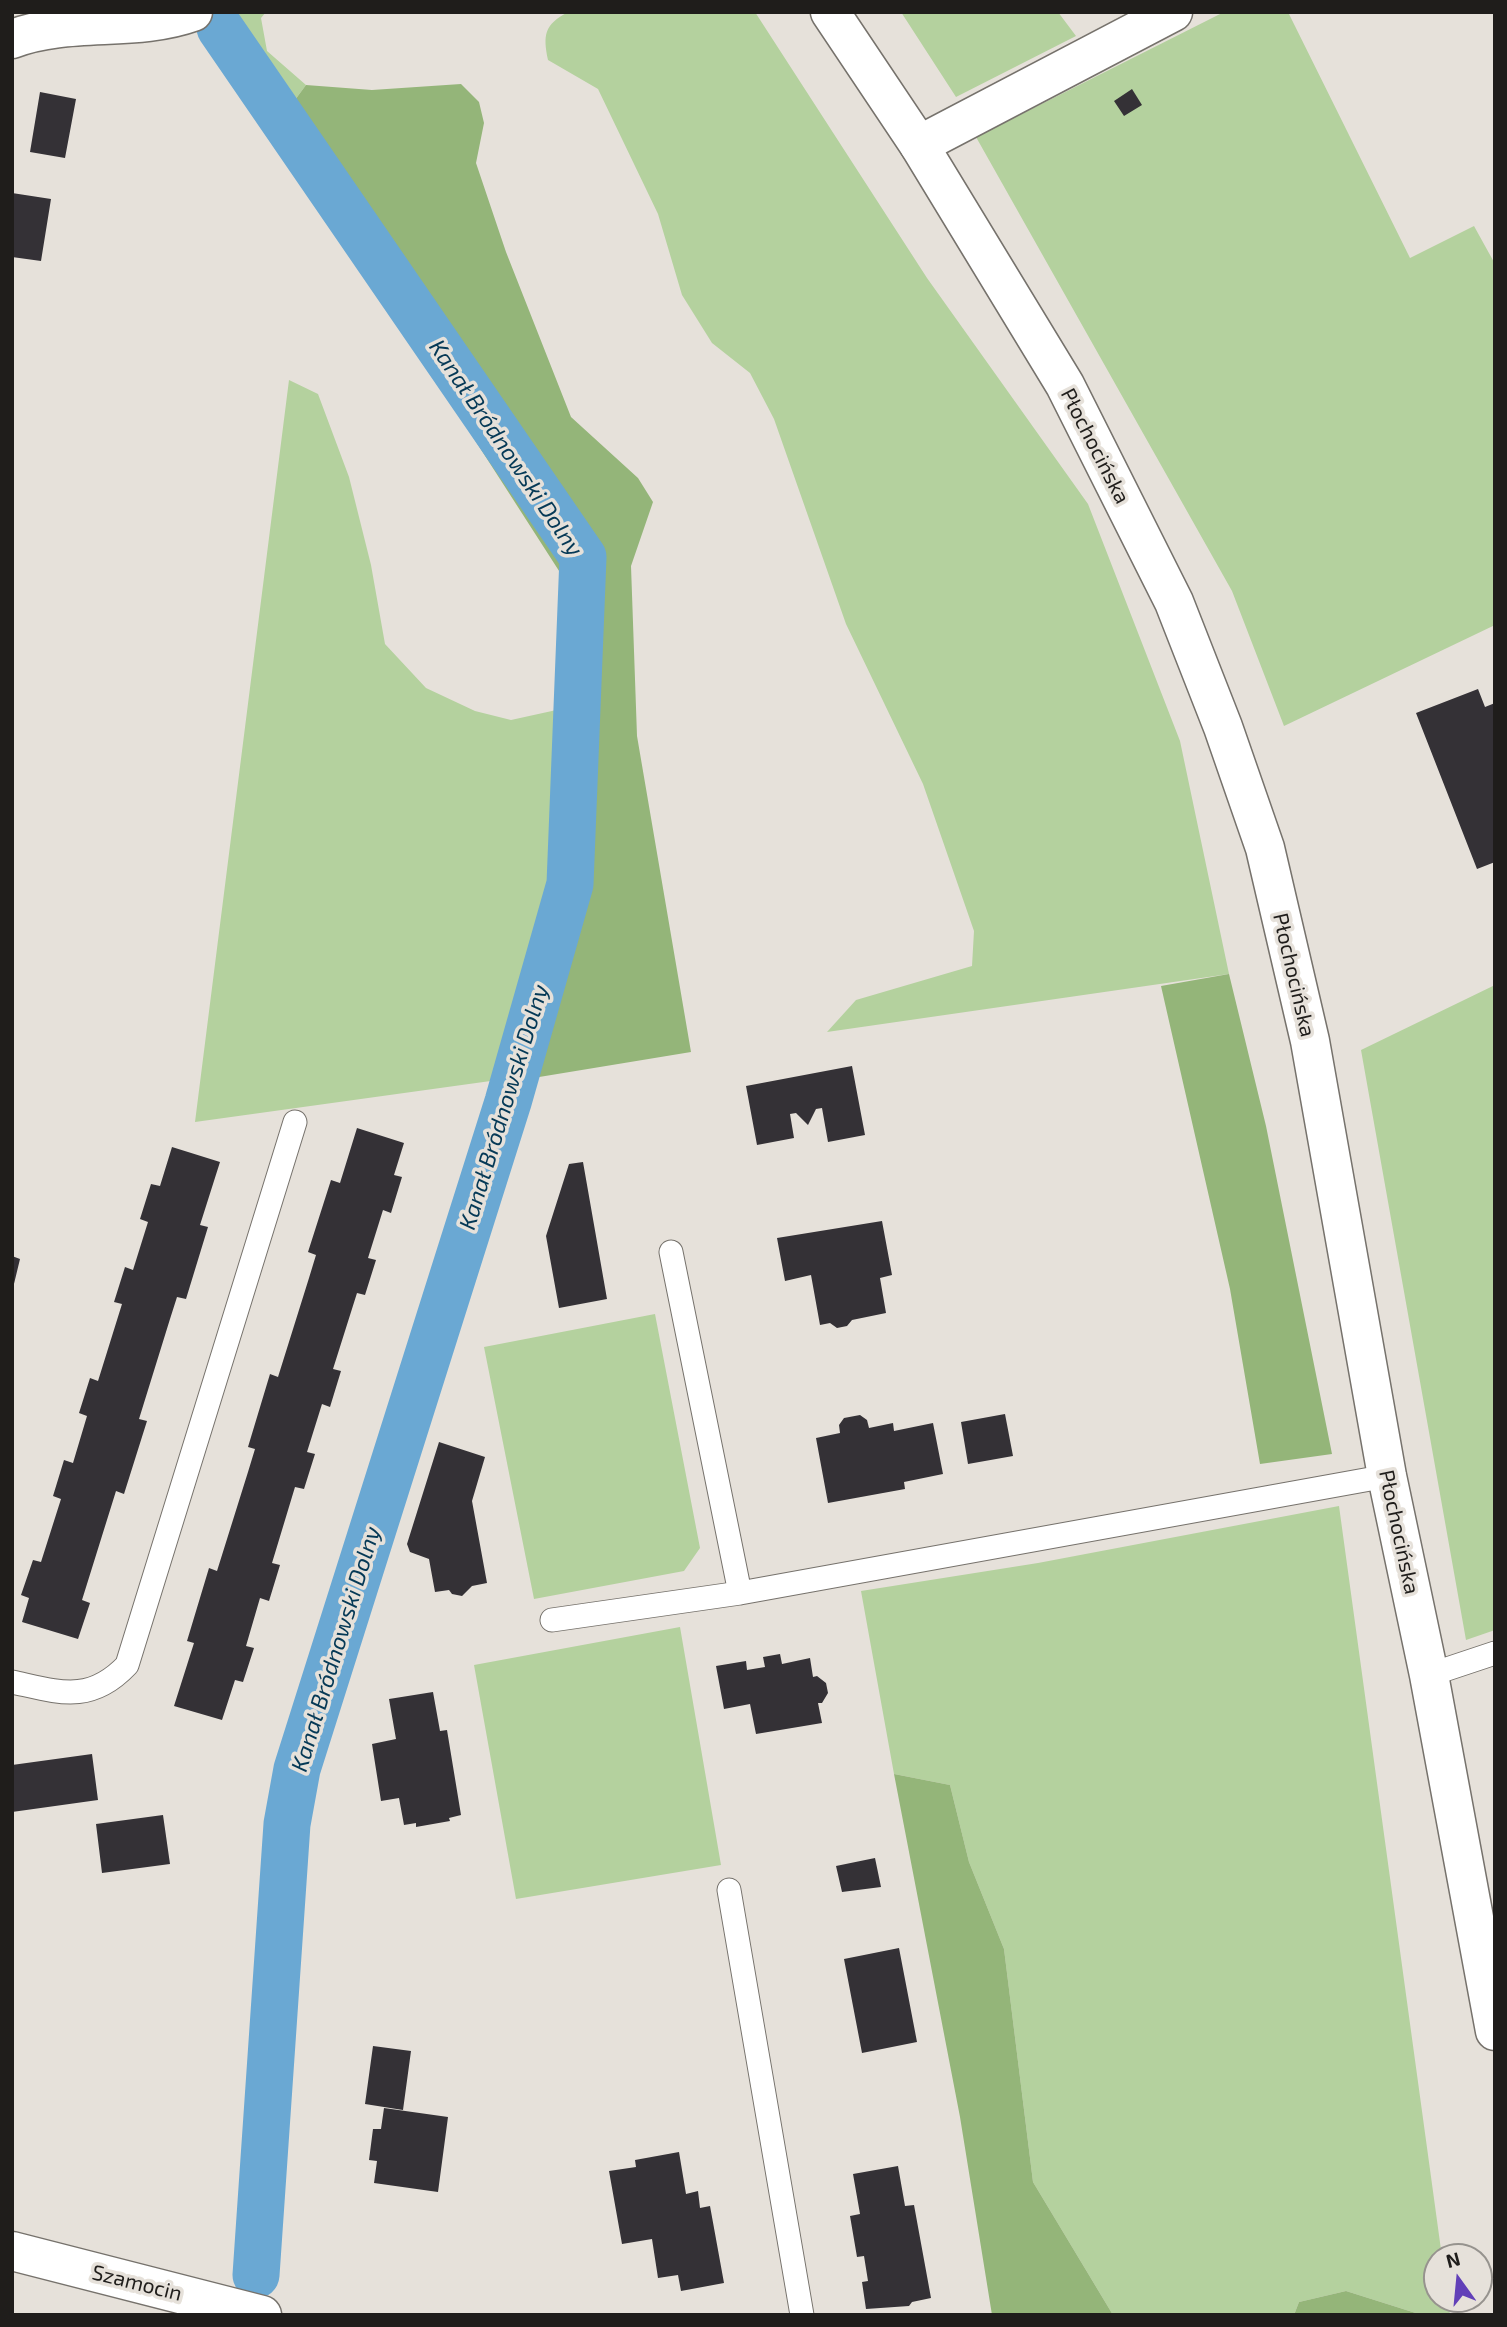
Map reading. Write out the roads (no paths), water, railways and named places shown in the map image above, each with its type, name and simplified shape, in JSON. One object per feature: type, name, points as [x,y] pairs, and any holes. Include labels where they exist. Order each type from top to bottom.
[{"type":"main road","points":[[12,39],[34,30],[168,21],[193,12]]},
{"type":"main road","name":"Płochocińska","points":[[830,12],[919,145],[1065,385],[1174,602],[1223,727],[1265,848],[1310,1041],[1387,1476],[1429,1675],[1495,2031]]},
{"type":"main road","points":[[919,145],[1172,12]]},
{"type":"main road","name":"Szamocin","points":[[12,2251],[262,2315]]},
{"type":"lane","points":[[12,1682],[69,1695],[95,1688],[116,1677],[127,1665],[295,1122]]},
{"type":"lane","points":[[671,1252],[740,1593]]},
{"type":"lane","points":[[552,1620],[740,1593],[1387,1476]]},
{"type":"lane","points":[[1429,1675],[1495,1653]]},
{"type":"lane","points":[[729,1890],[802,2315]]},
{"type":"waterway","name":"Kanał Bródnowski Dolny","points":[[220,28],[583,557],[570,884],[508,1102],[297,1769],[287,1824],[256,2275]]}]
